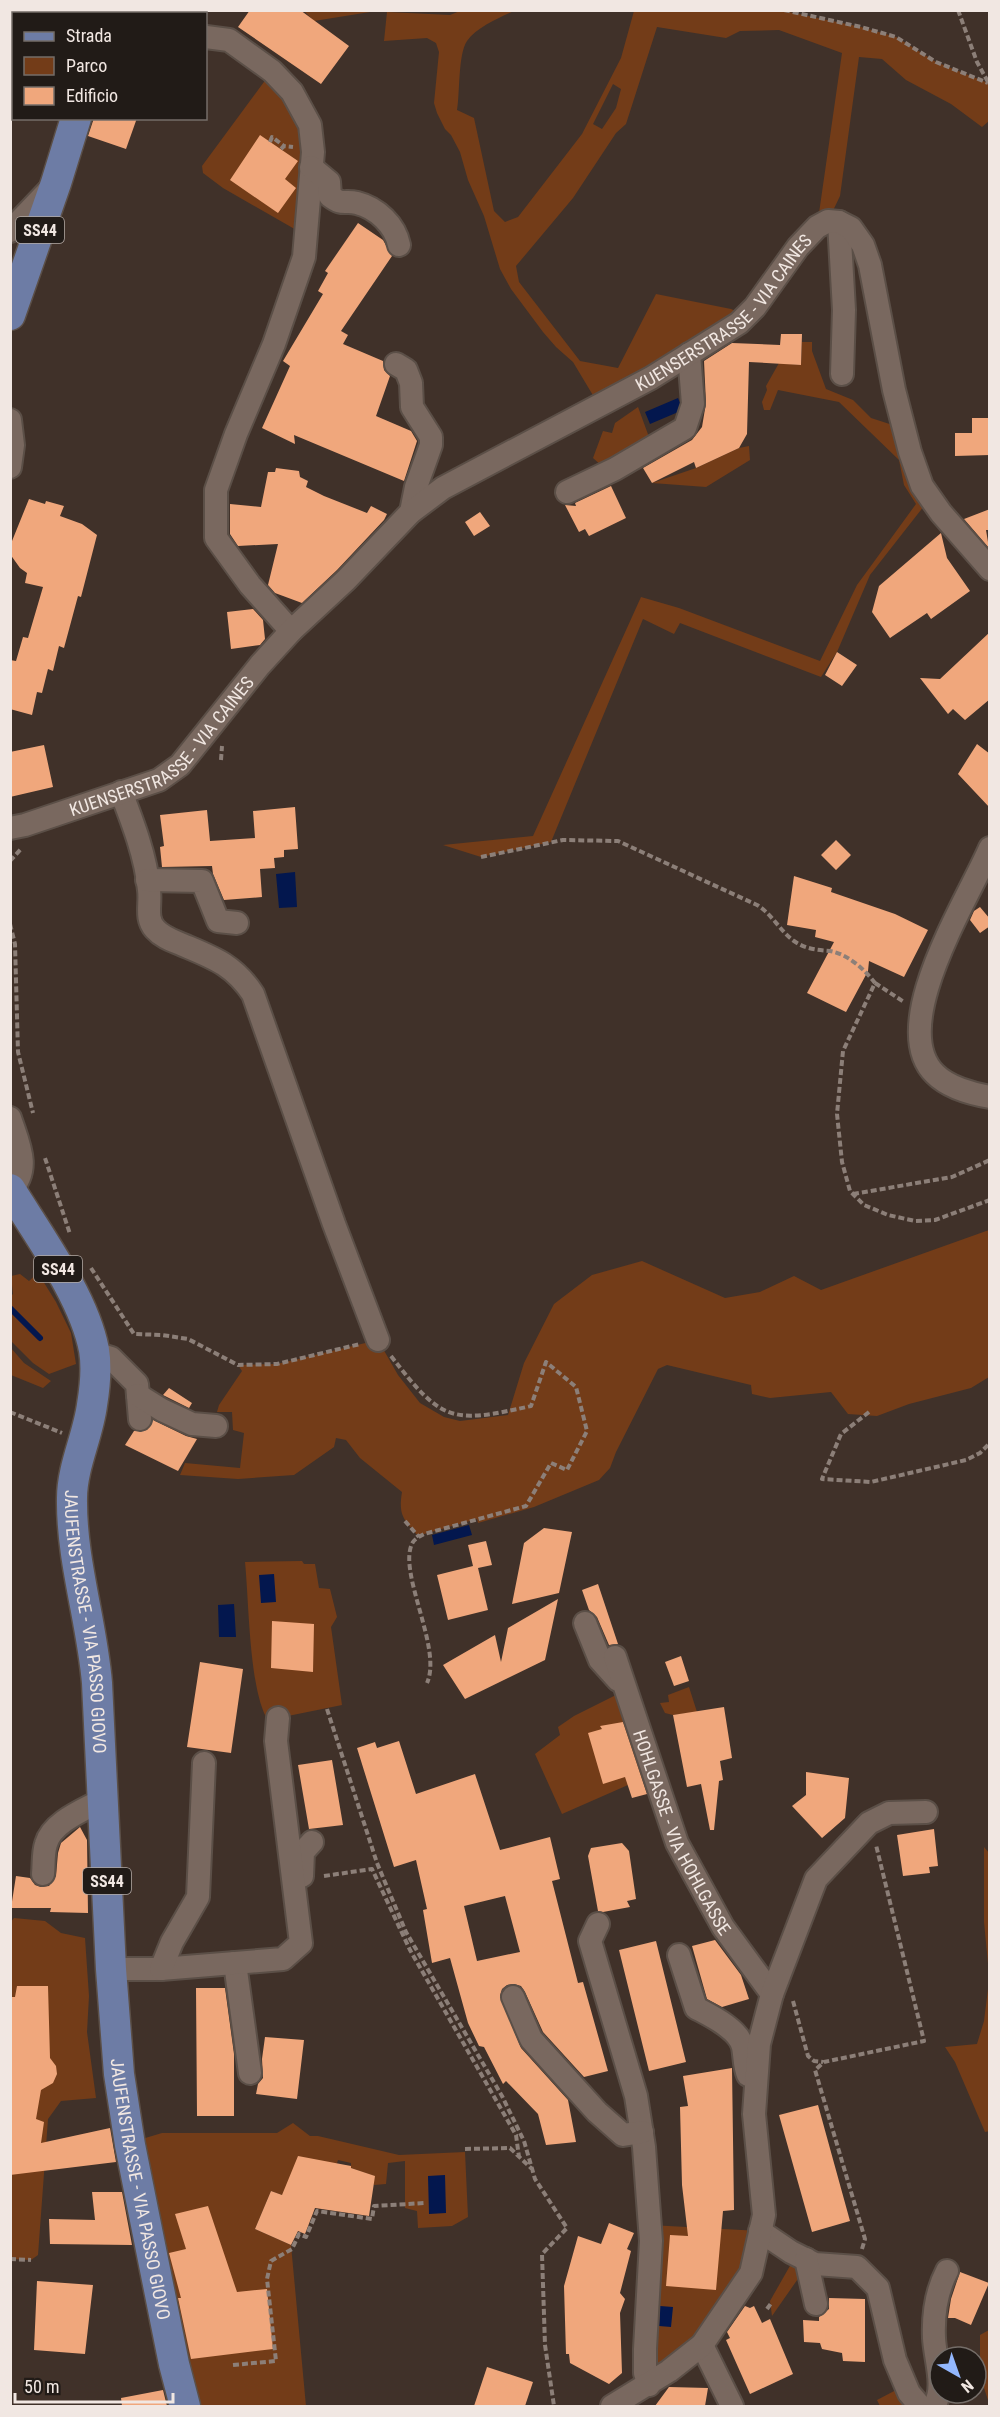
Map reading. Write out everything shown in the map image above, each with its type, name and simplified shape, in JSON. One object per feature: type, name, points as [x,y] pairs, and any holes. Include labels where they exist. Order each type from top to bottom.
[{"type":"main road","name":"SS44","points":[[10,315],[75,120]]},
{"type":"main road","name":"JAUFENSTRASSE - VIA PASSO GIOVO","points":[[11,1190],[78,1302],[89,1328],[95,1353],[95,1379],[90,1425],[72,1496],[74,1536],[95,1656],[111,1970],[119,2074],[174,2364],[185,2406]]},
{"type":"street","points":[[207,38],[229,40],[283,81],[300,105],[310,125],[313,152],[304,257],[274,344],[236,434],[216,490],[216,538],[250,585],[291,630]]},
{"type":"street","points":[[311,167],[329,182],[330,196],[340,204],[357,203],[377,213],[391,225],[399,245]]},
{"type":"street","points":[[10,231],[56,183]]},
{"type":"street","name":"KUENSERSTRASSE - VIA CAINES","points":[[10,828],[159,780],[180,765],[291,630],[346,580],[411,513],[443,488],[651,378],[739,323],[756,307],[798,247],[817,227],[828,221],[839,222]]},
{"type":"street","points":[[842,374],[844,310],[839,222],[851,228],[857,236],[870,265],[894,390],[910,452],[922,486],[941,513],[990,569]]},
{"type":"street","points":[[567,492],[615,470],[685,428],[693,404],[689,354]]},
{"type":"street","points":[[396,364],[406,370],[411,383],[412,407],[431,437],[431,445],[416,487],[411,513]]},
{"type":"street","points":[[10,420],[13,445],[10,467]]},
{"type":"street","points":[[121,792],[137,836],[149,890],[148,913],[154,928],[163,936],[216,958],[233,969],[253,994],[378,1340]]},
{"type":"street","points":[[990,848],[938,958],[924,995],[919,1023],[920,1044],[934,1074],[956,1086],[990,1097]]},
{"type":"street","points":[[147,880],[202,881],[218,921],[237,923]]},
{"type":"street","points":[[10,1118],[23,1163],[18,1182],[11,1190]]},
{"type":"street","points":[[95,1353],[111,1358],[137,1384],[140,1419]]},
{"type":"street","points":[[138,1395],[162,1410],[192,1424],[216,1426]]},
{"type":"street","points":[[585,1623],[600,1660],[624,1684]]},
{"type":"street","name":"HOHLGASSE - VIA HOHLGASSE","points":[[615,1657],[677,1843],[723,1927],[772,1994]]},
{"type":"street","points":[[111,1970],[161,1969],[283,1959],[301,1943],[276,1742],[278,1718]]},
{"type":"street","points":[[161,1969],[172,1942],[198,1897],[204,1763]]},
{"type":"street","points":[[43,1874],[46,1843],[50,1835],[71,1817],[102,1800]]},
{"type":"street","points":[[612,2406],[649,2385],[702,2345],[751,2273],[764,2215],[754,2114],[759,2044],[772,1994],[816,1879],[869,1823],[889,1813],[926,1812]]},
{"type":"street","points":[[291,1953],[306,1948],[313,1942],[303,1881],[303,1852],[312,1842]]},
{"type":"street","points":[[598,1923],[590,1941],[636,2096],[642,2132],[651,2241],[645,2349],[645,2373],[649,2385]]},
{"type":"street","points":[[679,1955],[696,2008],[731,2030],[743,2044],[744,2065],[755,2093]]},
{"type":"street","points":[[235,1963],[250,2073]]},
{"type":"street","points":[[513,1997],[531,2039],[597,2112],[622,2135],[642,2132]]},
{"type":"street","points":[[760,2231],[815,2264],[857,2267],[878,2288],[895,2360],[909,2393],[920,2406]]},
{"type":"street","points":[[806,2259],[816,2304]]},
{"type":"street","points":[[934,2406],[938,2401],[939,2386],[934,2337],[937,2290],[946,2271]]},
{"type":"street","points":[[702,2345],[732,2406]]},
{"type":"path","points":[[784,10],[896,37],[936,62],[989,84]]},
{"type":"path","points":[[958,10],[977,62],[989,84]]},
{"type":"path","points":[[270,142],[272,137],[283,148],[297,147]]},
{"type":"path","points":[[481,857],[563,840],[618,841],[757,906],[766,911],[794,942],[817,952],[831,951],[866,972],[875,983],[843,1051],[837,1114],[842,1162],[853,1194],[864,1204],[888,1215],[915,1221],[935,1220],[990,1200]]},
{"type":"path","points":[[10,924],[15,945],[18,1052],[34,1118]]},
{"type":"path","points":[[42,1150],[71,1238]]},
{"type":"path","points":[[853,1194],[952,1177],[990,1160]]},
{"type":"path","points":[[90,1267],[134,1334],[188,1339],[238,1365],[277,1364],[378,1340],[417,1390],[434,1404],[456,1415],[472,1418],[531,1406],[546,1362],[576,1386],[587,1431],[567,1470],[551,1462],[526,1506],[424,1534],[413,1542],[408,1558],[431,1658],[427,1683]]},
{"type":"path","points":[[869,1412],[842,1434],[822,1479],[871,1482],[966,1460],[980,1453],[990,1443]]},
{"type":"path","points":[[405,1521],[419,1537]]},
{"type":"path","points":[[327,1709],[377,1863],[402,1923],[502,2096],[524,2141],[535,2179],[567,2229],[542,2254],[545,2345],[554,2406]]},
{"type":"path","points":[[780,1972],[798,2014],[808,2056],[814,2061],[824,2062],[924,2041],[869,1823]]},
{"type":"path","points":[[303,1881],[372,1869],[410,1950],[516,2135],[519,2157]]},
{"type":"path","points":[[824,2062],[814,2070],[865,2239],[857,2267]]},
{"type":"path","points":[[465,2149],[510,2148],[533,2170]]},
{"type":"path","points":[[233,2365],[276,2361],[267,2279],[271,2261],[292,2249],[299,2234],[306,2237],[316,2211],[372,2218],[374,2206],[425,2203]]},
{"type":"path","points":[[10,2259],[31,2260]]},
{"type":"path","points":[[767,2309],[772,2302]]},
{"type":"green space","points":[[369,10],[370,12],[314,21],[304,11]]},
{"type":"green space","points":[[460,11],[514,11],[482,27],[467,41],[462,55],[457,110],[474,118],[494,211],[505,222],[518,217],[582,134],[621,58],[634,11],[784,11],[861,27],[896,37],[936,62],[988,83],[989,121],[982,127],[951,104],[906,80],[882,59],[859,57],[840,196],[828,221],[817,227],[842,53],[779,30],[740,31],[726,38],[657,27],[626,124],[616,133],[573,198],[516,266],[519,282],[580,361],[618,368],[656,294],[731,309],[746,316],[594,397],[573,362],[543,332],[511,289],[500,269],[484,216],[468,180],[460,152],[445,129],[434,103],[439,52],[436,43],[427,38],[384,41],[387,12],[450,15]],"holes":[[[613,84],[621,89],[616,108],[602,129],[593,124]]]},
{"type":"green space","points":[[272,71],[300,105],[305,235],[223,188],[203,173],[202,166]]},
{"type":"green space","points":[[802,342],[812,342],[812,351],[826,389],[853,400],[871,418],[905,429],[924,506],[870,575],[837,652],[821,677],[680,623],[674,634],[643,619],[551,842],[481,857],[443,845],[533,836],[641,597],[679,608],[820,661],[857,585],[916,504],[904,485],[899,460],[839,402],[778,390],[770,410],[764,410],[762,402],[767,390],[766,386],[779,363],[801,365]]},
{"type":"green space","points":[[638,407],[649,437],[603,467],[593,458],[603,431],[612,433],[615,423]]},
{"type":"green space","points":[[749,446],[750,460],[706,487],[652,483],[696,468],[739,448]]},
{"type":"green space","points":[[989,1230],[989,1377],[971,1388],[909,1404],[877,1416],[848,1414],[831,1392],[770,1398],[752,1394],[751,1385],[667,1365],[658,1369],[610,1468],[599,1480],[534,1507],[478,1523],[477,1519],[419,1537],[403,1517],[402,1492],[360,1458],[346,1440],[336,1438],[334,1447],[294,1475],[238,1479],[180,1475],[185,1463],[240,1468],[244,1433],[233,1430],[232,1412],[217,1412],[219,1405],[242,1371],[238,1365],[277,1364],[378,1340],[398,1375],[420,1403],[444,1417],[460,1421],[508,1415],[524,1363],[554,1304],[592,1275],[642,1261],[725,1298],[760,1292],[794,1276],[821,1290]]},
{"type":"green space","points":[[38,1273],[71,1333],[76,1364],[49,1374],[33,1363],[11,1341],[10,1297],[13,1294],[11,1276],[20,1274],[29,1281]]},
{"type":"green space","points":[[11,1348],[24,1363],[51,1381],[43,1388],[11,1375]]},
{"type":"green space","points":[[302,1561],[304,1564],[315,1564],[319,1588],[330,1589],[337,1617],[331,1627],[342,1705],[278,1718],[266,1717],[260,1703],[253,1664],[245,1562]]},
{"type":"green space","points":[[689,1687],[697,1712],[673,1715],[665,1713],[660,1703],[669,1702],[668,1695]]},
{"type":"green space","points":[[626,1690],[655,1776],[628,1785],[562,1814],[535,1754],[560,1735],[558,1727],[574,1716]]},
{"type":"green space","points":[[984,1847],[990,1854],[989,1974],[984,1922]]},
{"type":"green space","points":[[14,1918],[45,1921],[61,1933],[85,1938],[89,1996],[87,2032],[96,2098],[61,2101],[48,2119],[38,2255],[31,2260],[11,2259],[10,1923]]},
{"type":"green space","points":[[989,1981],[990,2131],[985,2132],[955,2062],[945,2047],[977,2044],[984,2021]]},
{"type":"green space","points":[[293,2123],[310,2136],[399,2155],[465,2152],[468,2217],[452,2226],[418,2228],[417,2211],[405,2208],[405,2161],[388,2163],[386,2184],[374,2185],[374,2176],[351,2168],[351,2163],[338,2160],[337,2163],[282,2195],[271,2191],[255,2229],[291,2245],[306,2406],[185,2406],[142,2139],[162,2133],[277,2133]]},
{"type":"green space","points":[[650,2225],[760,2231],[702,2345],[645,2373]]},
{"type":"green space","points":[[791,2264],[802,2273],[772,2316],[770,2301]]},
{"type":"green space","points":[[989,2330],[989,2403],[988,2345],[980,2345],[980,2335]]},
{"type":"green space","points":[[898,2389],[907,2406],[880,2406],[877,2400]]},
{"type":"shaded area","points":[[678,398],[683,410],[650,424],[645,412]]},
{"type":"shaded area","points":[[295,872],[297,907],[279,908],[276,874]]},
{"type":"shaded area","points":[[469,1525],[472,1535],[434,1545],[432,1535]]},
{"type":"shaded area","points":[[274,1574],[276,1602],[261,1603],[259,1575]]},
{"type":"shaded area","points":[[234,1604],[236,1637],[219,1637],[218,1605]]},
{"type":"shaded area","points":[[445,2175],[446,2213],[429,2214],[428,2176]]},
{"type":"shaded area","points":[[660,2306],[673,2307],[671,2327],[659,2326]]},
{"type":"building","points":[[250,10],[300,10],[349,46],[321,84],[238,27]]},
{"type":"building","points":[[93,120],[136,120],[126,149],[88,136]]},
{"type":"building","points":[[260,135],[298,161],[285,179],[296,188],[278,213],[230,180]]},
{"type":"building","points":[[358,223],[383,240],[392,256],[341,331],[348,335],[343,344],[383,361],[384,370],[390,376],[376,416],[411,431],[417,441],[404,481],[294,435],[295,444],[262,428],[290,366],[283,361],[323,294],[318,291],[328,273],[325,271]]},
{"type":"building","points":[[781,334],[802,334],[801,365],[749,362],[747,434],[739,448],[696,468],[694,462],[652,483],[643,468],[692,440],[702,427],[706,403],[704,361],[732,343],[780,345]]},
{"type":"building","points":[[972,418],[990,418],[990,455],[955,456],[955,433],[972,433]]},
{"type":"building","points":[[276,468],[299,471],[300,477],[308,481],[306,487],[324,496],[367,513],[371,506],[387,514],[337,570],[302,603],[275,593],[268,585],[278,544],[238,546],[230,534],[230,504],[261,507],[268,472],[275,472]]},
{"type":"building","points":[[611,486],[626,518],[589,536],[585,529],[579,532],[565,505],[576,506],[575,503]]},
{"type":"building","points":[[29,499],[64,506],[60,516],[82,524],[97,535],[81,597],[78,596],[64,648],[59,646],[53,671],[48,669],[42,693],[37,692],[32,715],[10,709],[10,660],[16,661],[23,637],[28,638],[43,587],[25,583],[27,573],[20,568],[10,554],[10,546]]},
{"type":"building","points":[[990,509],[990,530],[986,530],[989,548],[964,519]]},
{"type":"building","points":[[480,512],[490,526],[474,536],[465,522]]},
{"type":"building","points":[[941,533],[947,558],[970,591],[931,619],[927,613],[890,638],[872,612],[879,586]]},
{"type":"building","points":[[253,609],[263,620],[265,639],[260,645],[231,649],[227,612]]},
{"type":"building","points":[[990,632],[990,699],[965,720],[953,709],[948,714],[920,678],[940,679]]},
{"type":"building","points":[[837,652],[857,665],[842,686],[825,675]]},
{"type":"building","points":[[977,744],[990,754],[990,808],[958,774]]},
{"type":"building","points":[[44,745],[53,787],[10,797],[10,752]]},
{"type":"building","points":[[295,807],[298,849],[284,850],[284,857],[274,858],[275,868],[260,869],[262,897],[224,900],[212,866],[162,867],[160,847],[164,846],[160,815],[207,810],[210,841],[255,838],[253,811]]},
{"type":"building","points":[[836,840],[851,855],[836,870],[821,855]]},
{"type":"building","points":[[794,876],[832,888],[831,892],[895,914],[928,930],[904,977],[869,961],[868,971],[846,1012],[807,993],[834,942],[815,937],[816,930],[787,925]]},
{"type":"building","points":[[980,907],[990,919],[990,926],[980,933],[970,920],[974,911]]},
{"type":"building","points":[[169,1388],[192,1403],[189,1408],[163,1395]]},
{"type":"building","points":[[153,1420],[197,1439],[178,1471],[125,1445],[134,1431],[147,1430]]},
{"type":"building","points":[[544,1528],[572,1532],[559,1593],[512,1604],[524,1543]]},
{"type":"building","points":[[486,1541],[492,1565],[478,1568],[488,1610],[448,1620],[437,1575],[473,1566],[468,1545]]},
{"type":"building","points":[[598,1584],[618,1644],[609,1645],[597,1617],[589,1610],[582,1590]]},
{"type":"building","points":[[558,1599],[545,1660],[465,1699],[443,1665],[495,1635],[501,1662],[508,1628]]},
{"type":"building","points":[[272,1621],[314,1624],[313,1672],[271,1668]]},
{"type":"building","points":[[681,1656],[689,1681],[674,1686],[665,1662]]},
{"type":"building","points":[[200,1662],[243,1669],[231,1753],[187,1747]]},
{"type":"building","points":[[724,1707],[732,1758],[720,1761],[723,1780],[719,1781],[714,1830],[710,1830],[701,1784],[687,1787],[673,1715]]},
{"type":"building","points":[[623,1722],[647,1794],[632,1798],[625,1777],[603,1784],[588,1733],[602,1729],[600,1726]]},
{"type":"building","points":[[399,1741],[416,1794],[475,1774],[500,1850],[550,1837],[560,1879],[552,1881],[578,1983],[583,1982],[608,2071],[584,2077],[543,2032],[521,1986],[507,1985],[502,1989],[500,1996],[521,2048],[568,2100],[576,2142],[546,2145],[538,2114],[506,2081],[503,2084],[484,2047],[479,2046],[468,2023],[450,1958],[432,1963],[423,1910],[427,1909],[416,1860],[394,1867],[357,1748],[375,1742],[377,1748]],"holes":[[[505,1896],[520,1952],[477,1961],[464,1906]]]},
{"type":"building","points":[[332,1760],[343,1825],[309,1829],[298,1765]]},
{"type":"building","points":[[806,1772],[849,1778],[845,1818],[822,1838],[792,1806],[806,1795]]},
{"type":"building","points":[[80,1827],[87,1840],[88,1913],[50,1912],[51,1908],[11,1908],[16,1876],[30,1878],[35,1885],[41,1887],[49,1886],[56,1876],[61,1843]]},
{"type":"building","points":[[934,1829],[938,1866],[929,1867],[930,1873],[903,1876],[897,1835]]},
{"type":"building","points":[[622,1843],[629,1851],[636,1899],[627,1901],[630,1907],[598,1911],[588,1856],[591,1848]]},
{"type":"building","points":[[715,1940],[741,1975],[749,1999],[722,2007],[707,1999],[692,1946]]},
{"type":"building","points":[[656,1941],[686,2062],[649,2071],[619,1950]]},
{"type":"building","points":[[17,1986],[48,1986],[50,2058],[56,2066],[57,2074],[53,2083],[41,2090],[36,2119],[44,2122],[41,2143],[110,2128],[116,2162],[10,2175],[10,1997],[15,1997]]},
{"type":"building","points":[[196,1988],[225,1988],[234,2054],[234,2116],[197,2116]]},
{"type":"building","points":[[265,2037],[304,2040],[297,2099],[256,2094],[258,2084],[263,2078],[262,2059]]},
{"type":"building","points":[[732,2068],[734,2210],[723,2211],[716,2290],[666,2286],[670,2235],[688,2236],[682,2185],[680,2107],[688,2106],[683,2076]]},
{"type":"building","points":[[818,2105],[850,2221],[812,2232],[779,2115]]},
{"type":"building","points":[[298,2156],[351,2166],[351,2168],[375,2176],[369,2216],[315,2208],[305,2234],[298,2231],[291,2245],[255,2229],[271,2191],[282,2195]]},
{"type":"building","points":[[92,2192],[122,2192],[132,2245],[50,2244],[49,2219],[95,2220]]},
{"type":"building","points":[[208,2206],[237,2292],[267,2289],[273,2349],[191,2359],[178,2298],[181,2298],[169,2253],[186,2249],[175,2214]]},
{"type":"building","points":[[609,2223],[634,2233],[627,2249],[631,2251],[620,2293],[625,2299],[620,2313],[622,2373],[609,2384],[570,2363],[569,2354],[566,2354],[564,2286],[578,2236],[601,2244]]},
{"type":"building","points":[[960,2272],[989,2283],[971,2325],[955,2318],[948,2318],[951,2299]]},
{"type":"building","points":[[37,2281],[93,2285],[85,2354],[34,2350]]},
{"type":"building","points":[[829,2298],[865,2299],[865,2362],[843,2361],[842,2353],[822,2349],[820,2343],[804,2342],[803,2320],[819,2321],[819,2317],[829,2309]]},
{"type":"building","points":[[745,2306],[750,2308],[754,2306],[762,2323],[770,2319],[793,2374],[750,2394],[726,2340],[730,2338],[727,2332]]},
{"type":"building","points":[[487,2367],[533,2382],[525,2406],[474,2406]]},
{"type":"building","points":[[669,2387],[708,2388],[705,2406],[655,2406]]},
{"type":"building","points":[[163,2390],[167,2406],[122,2406],[121,2398]]},
{"type":"waterway","points":[[10,1308],[40,1338]]}]
